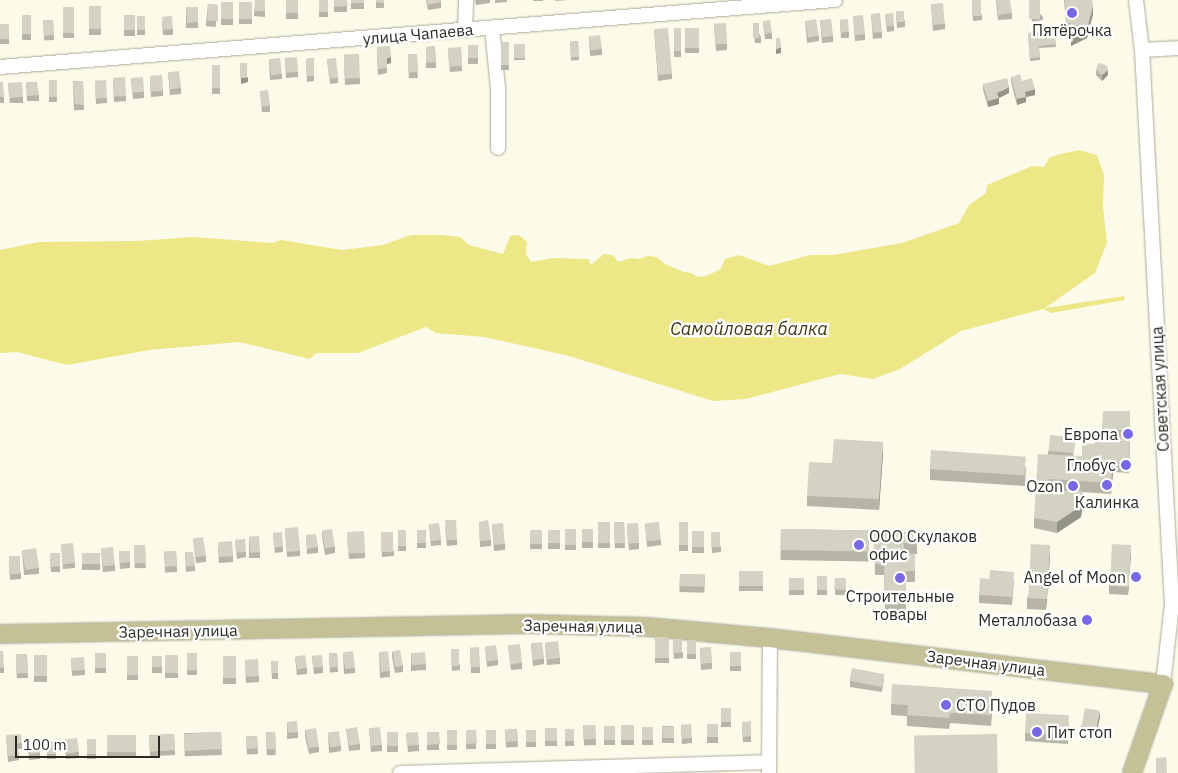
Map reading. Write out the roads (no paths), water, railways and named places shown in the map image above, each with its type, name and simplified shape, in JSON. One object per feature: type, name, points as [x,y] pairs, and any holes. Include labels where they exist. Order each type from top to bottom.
[{"type":"main road","name":"Заречная улица","points":[[0,634],[529,624],[648,627],[770,638],[1163,684]]},
{"type":"main road","name":"Советская улица","points":[[1132,773],[1163,684]]},
{"type":"street","points":[[465,30],[466,0]]},
{"type":"street","name":"улица Чапаева","points":[[0,67],[835,0]]},
{"type":"street","name":"Советская улица","points":[[1136,0],[1142,50],[1175,604],[1163,684]]},
{"type":"street","points":[[492,28],[498,88],[498,148]]},
{"type":"street","points":[[1142,50],[1178,48]]},
{"type":"street","points":[[400,773],[768,767],[770,638]]},
{"type":"water","name":"Самойловая балка","points":[[1079,150],[1097,155],[1104,175],[1103,207],[1107,243],[1095,273],[1045,308],[1124,296],[1125,300],[1051,313],[1043,309],[961,331],[900,369],[873,379],[840,374],[746,399],[713,401],[569,356],[484,337],[436,333],[426,327],[358,353],[316,353],[310,359],[239,342],[149,350],[67,365],[17,352],[0,353],[0,250],[38,242],[136,241],[195,237],[272,243],[281,240],[342,250],[383,245],[411,235],[442,235],[460,237],[469,245],[503,254],[510,236],[519,235],[527,242],[526,254],[531,262],[552,258],[588,259],[591,265],[604,254],[613,255],[618,262],[648,256],[657,257],[665,264],[697,277],[706,276],[721,269],[725,259],[739,255],[769,266],[810,255],[833,255],[902,243],[959,223],[969,205],[986,193],[987,185],[1032,166],[1044,167],[1049,158]]},
{"type":"place","name":"Пятёрочка","points":[[1072,13]]},
{"type":"place","name":"Европа","points":[[1128,434]]},
{"type":"place","name":"Глобус","points":[[1126,465]]},
{"type":"place","name":"Калинка","points":[[1107,485]]},
{"type":"place","name":"Ozon","points":[[1073,486]]},
{"type":"place","name":"ООО Скулаков офис","points":[[859,545]]},
{"type":"place","name":"Angel of Moon","points":[[1136,577]]},
{"type":"place","name":"Строительные товары","points":[[900,578]]},
{"type":"place","name":"Металлобаза","points":[[1087,620]]},
{"type":"place","name":"СТО Пудов","points":[[946,705]]},
{"type":"place","name":"Пит стоп","points":[[1037,732]]}]
